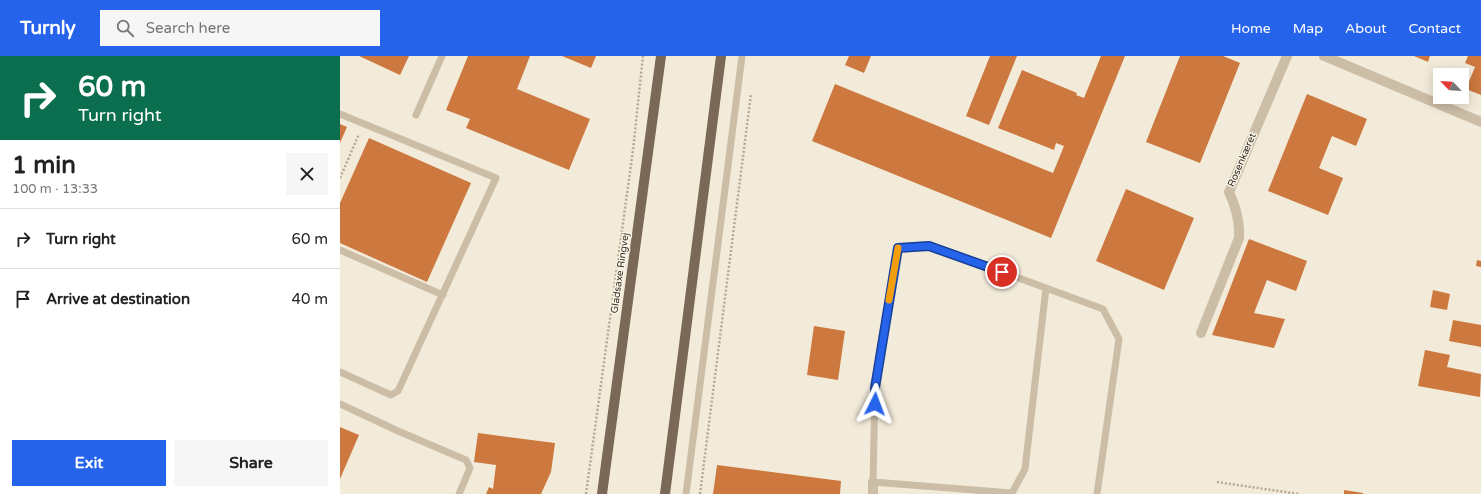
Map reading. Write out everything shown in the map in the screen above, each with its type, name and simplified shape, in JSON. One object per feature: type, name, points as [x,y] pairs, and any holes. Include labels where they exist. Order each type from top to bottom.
[{"type":"main road","name":"Gladsaxe Ringvej","points":[[602,494],[661,56]]},
{"type":"main road","points":[[665,494],[721,56]]},
{"type":"street","name":"Rosenkæret","points":[[1201,333],[1239,238],[1240,227],[1235,206],[1229,192],[1287,56]]},
{"type":"street","points":[[1324,56],[1481,122]]},
{"type":"street","points":[[873,482],[873,494]]},
{"type":"lane","points":[[416,115],[442,56]]},
{"type":"lane","points":[[686,494],[742,56]]},
{"type":"lane","points":[[340,114],[496,178],[398,391],[391,395],[340,372]]},
{"type":"lane","points":[[1046,288],[1025,469],[1012,493],[873,482],[875,388],[898,248],[929,246],[1046,288],[1103,309],[1119,339],[1097,494]]},
{"type":"lane","points":[[340,250],[443,295]]},
{"type":"lane","points":[[340,404],[466,460],[470,468],[458,494]]},
{"type":"path","points":[[586,494],[633,150],[643,56]]},
{"type":"path","points":[[700,494],[752,87]]},
{"type":"path","points":[[340,178],[363,124]]},
{"type":"path","points":[[1217,482],[1299,494]]},
{"type":"building","points":[[359,56],[409,56],[400,75]]},
{"type":"building","points":[[468,56],[530,56],[517,89],[590,119],[569,170],[466,128],[470,119],[446,110]]},
{"type":"building","points":[[562,56],[596,56],[591,68]]},
{"type":"building","points":[[849,56],[871,56],[864,73],[845,65]]},
{"type":"building","points":[[990,56],[1017,56],[989,125],[966,116]]},
{"type":"building","points":[[1101,56],[1125,56],[1051,238],[812,141],[835,84],[1053,173],[1064,146],[1056,143],[1054,150],[998,128],[1022,70],[1077,93],[1076,95],[1084,98]]},
{"type":"building","points":[[1180,56],[1223,56],[1240,63],[1200,163],[1146,142]]},
{"type":"building","points":[[1414,56],[1430,56],[1428,62]]},
{"type":"building","points":[[1468,56],[1481,56],[1481,95],[1469,90],[1469,82],[1475,67],[1465,63]]},
{"type":"building","points":[[1307,94],[1367,119],[1356,146],[1332,136],[1319,168],[1343,178],[1328,215],[1268,191]]},
{"type":"building","points":[[340,124],[347,127],[340,143]]},
{"type":"building","points":[[369,138],[471,183],[427,282],[340,243],[340,203]]},
{"type":"building","points":[[1126,189],[1194,218],[1164,290],[1096,261]]},
{"type":"building","points":[[1249,239],[1307,261],[1296,291],[1267,280],[1254,313],[1285,319],[1274,348],[1212,335]]},
{"type":"building","points":[[1477,260],[1481,261],[1481,267],[1476,266]]},
{"type":"building","points":[[1433,290],[1450,294],[1447,310],[1430,307]]},
{"type":"building","points":[[1453,320],[1481,325],[1481,347],[1449,341]]},
{"type":"building","points":[[814,326],[845,331],[838,380],[807,375]]},
{"type":"building","points":[[1425,350],[1450,355],[1447,367],[1481,374],[1480,397],[1418,386]]},
{"type":"building","points":[[340,427],[359,435],[340,479]]},
{"type":"building","points":[[478,433],[555,443],[551,472],[541,494],[486,494],[489,487],[493,489],[496,465],[474,462]]},
{"type":"building","points":[[717,465],[841,481],[840,494],[713,494]]},
{"type":"building","points":[[1344,490],[1363,493],[1363,494],[1344,494]]},
{"type":"slow traffic","points":[[889,300],[898,248]]},
{"type":"route","points":[[875,404],[875,388],[898,248],[929,246],[1002,272]]}]
